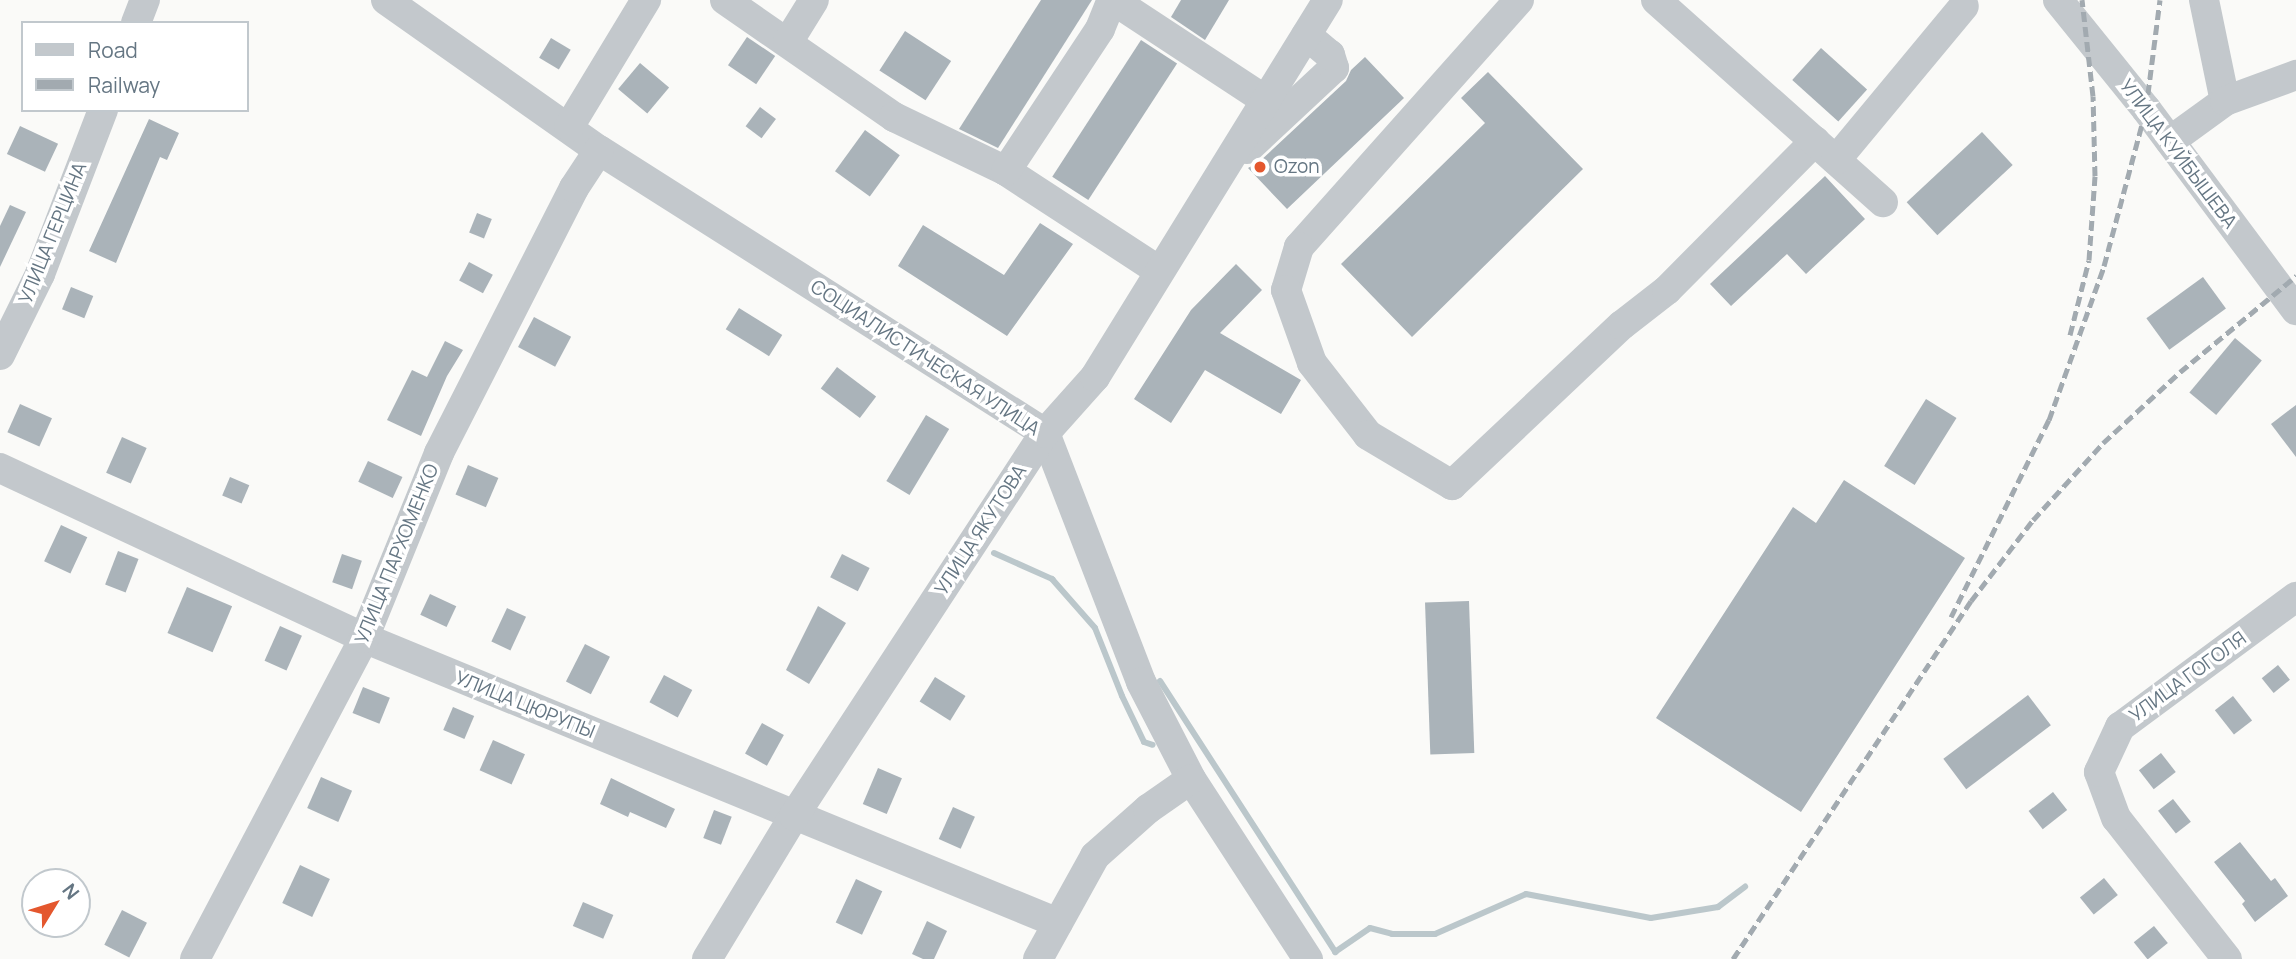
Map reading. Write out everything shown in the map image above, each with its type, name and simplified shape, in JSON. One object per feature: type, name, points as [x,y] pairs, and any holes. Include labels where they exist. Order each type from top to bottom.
[{"type":"street","points":[[137,21],[145,0]]},
{"type":"street","name":"СОЦИАЛИСТИЧЕСКАЯ УЛИЦА","points":[[387,0],[599,149],[1045,433],[1141,682],[1191,779],[1308,959]]},
{"type":"street","points":[[569,127],[646,0]]},
{"type":"street","points":[[724,0],[894,117],[1006,171],[1158,270]]},
{"type":"street","points":[[788,42],[814,0]]},
{"type":"street","points":[[1006,171],[1100,29],[1113,0],[1265,100]]},
{"type":"street","name":"УЛИЦА ЯКУТОВА","points":[[707,959],[794,816],[1045,433],[1095,377],[1158,270],[1328,0]]},
{"type":"street","points":[[1656,0],[1883,202]]},
{"type":"street","name":"УЛИЦА КУЙБЫШЕВА","points":[[2058,0],[2293,300]]},
{"type":"street","points":[[2204,0],[2225,101]]},
{"type":"street","points":[[1517,1],[1299,247],[1286,290],[1312,363],[1368,435],[1452,485],[1622,326],[1667,290],[1825,151],[1964,6]]},
{"type":"street","points":[[1218,176],[1334,68],[1330,55],[1306,35]]},
{"type":"street","points":[[2170,141],[2225,101],[2296,75]]},
{"type":"street","name":"УЛИЦА ГЕРЦИНА","points":[[0,355],[40,274],[102,112]]},
{"type":"street","name":"УЛИЦА ПАРХОМЕНКО","points":[[195,959],[364,638],[439,453],[574,188],[599,149]]},
{"type":"street","name":"УЛИЦА ЦЮРУПЫ","points":[[0,468],[364,638],[1058,923]]},
{"type":"street","name":"УЛИЦА ГОГОЛЯ","points":[[2227,959],[2116,818],[2099,772],[2120,727],[2296,597]]},
{"type":"street","points":[[1038,959],[1095,856],[1148,808],[1191,779]]},
{"type":"building","points":[[1041,0],[1092,0],[998,148],[959,129]]},
{"type":"building","points":[[1181,0],[1229,0],[1205,40],[1171,17]]},
{"type":"building","points":[[905,31],[951,61],[926,100],[879,70]]},
{"type":"building","points":[[747,37],[775,56],[756,84],[728,65]]},
{"type":"building","points":[[551,38],[571,50],[559,70],[539,58]]},
{"type":"building","points":[[1141,40],[1177,63],[1088,200],[1052,177]]},
{"type":"building","points":[[1821,48],[1867,89],[1838,121],[1792,80]]},
{"type":"building","points":[[1365,57],[1404,98],[1287,209],[1248,168],[1259,162],[1346,81],[1351,70]]},
{"type":"building","points":[[640,63],[669,87],[647,113],[618,89]]},
{"type":"building","points":[[1488,72],[1583,169],[1412,337],[1341,264],[1485,123],[1461,98]]},
{"type":"building","points":[[760,107],[776,119],[762,138],[746,126]]},
{"type":"building","points":[[149,119],[179,133],[167,160],[160,157],[116,263],[89,251]]},
{"type":"building","points":[[20,126],[58,144],[45,172],[7,154]]},
{"type":"building","points":[[865,130],[900,155],[870,197],[835,171]]},
{"type":"building","points":[[1982,132],[2013,165],[1937,235],[1907,202]]},
{"type":"building","points":[[1825,176],[1865,219],[1806,274],[1787,254],[1731,306],[1710,284]]},
{"type":"building","points":[[10,205],[26,212],[0,267],[0,226]]},
{"type":"building","points":[[477,213],[492,219],[484,238],[469,232]]},
{"type":"building","points":[[1040,223],[1073,244],[1007,336],[898,266],[923,225],[1004,275]]},
{"type":"building","points":[[469,262],[493,275],[483,293],[459,281]]},
{"type":"building","points":[[1236,264],[1262,290],[1220,333],[1301,380],[1281,414],[1205,370],[1171,423],[1134,399],[1191,310]]},
{"type":"building","points":[[2203,277],[2226,309],[2169,350],[2146,318]]},
{"type":"building","points":[[71,287],[93,296],[84,318],[62,309]]},
{"type":"building","points":[[739,308],[782,335],[769,356],[726,329]]},
{"type":"building","points":[[534,317],[571,337],[555,367],[518,347]]},
{"type":"building","points":[[2235,338],[2262,360],[2216,415],[2189,392]]},
{"type":"building","points":[[445,341],[463,350],[447,376],[421,436],[387,420],[412,370],[427,377]]},
{"type":"building","points":[[837,367],[876,396],[860,418],[821,389]]},
{"type":"building","points":[[1926,399],[1957,418],[1915,485],[1884,466]]},
{"type":"building","points":[[20,404],[52,418],[39,447],[7,432]]},
{"type":"building","points":[[2296,405],[2296,457],[2271,424]]},
{"type":"building","points":[[926,415],[949,429],[909,495],[886,481]]},
{"type":"building","points":[[122,437],[147,448],[131,484],[106,473]]},
{"type":"building","points":[[368,461],[402,477],[393,498],[358,482]]},
{"type":"building","points":[[468,465],[498,478],[486,507],[455,494]]},
{"type":"building","points":[[230,477],[249,485],[242,504],[222,495]]},
{"type":"building","points":[[1844,480],[1965,558],[1801,812],[1656,718],[1793,507],[1816,523]]},
{"type":"building","points":[[61,525],[87,537],[70,574],[44,561]]},
{"type":"building","points":[[118,551],[139,559],[126,592],[105,585]]},
{"type":"building","points":[[342,554],[362,561],[352,589],[332,582]]},
{"type":"building","points":[[842,554],[870,568],[858,591],[830,577]]},
{"type":"building","points":[[187,587],[232,606],[213,652],[167,633]]},
{"type":"building","points":[[430,594],[456,606],[447,627],[420,615]]},
{"type":"building","points":[[1469,601],[1474,753],[1430,754],[1425,603]]},
{"type":"building","points":[[818,606],[846,623],[809,684],[786,670]]},
{"type":"building","points":[[507,608],[526,617],[510,650],[491,642]]},
{"type":"building","points":[[280,626],[302,636],[286,670],[265,661]]},
{"type":"building","points":[[585,644],[610,657],[591,694],[566,681]]},
{"type":"building","points":[[2278,665],[2290,680],[2274,693],[2262,678]]},
{"type":"building","points":[[664,675],[692,690],[678,717],[649,702]]},
{"type":"building","points":[[935,677],[966,696],[950,721],[920,702]]},
{"type":"building","points":[[363,687],[390,698],[379,724],[353,713]]},
{"type":"building","points":[[2028,695],[2051,725],[1966,789],[1943,759]]},
{"type":"building","points":[[2233,696],[2252,720],[2234,735],[2215,710]]},
{"type":"building","points":[[453,707],[474,716],[464,739],[443,730]]},
{"type":"building","points":[[762,723],[784,735],[767,766],[745,754]]},
{"type":"building","points":[[493,740],[525,754],[512,784],[480,770]]},
{"type":"building","points":[[2161,753],[2176,772],[2154,789],[2139,770]]},
{"type":"building","points":[[878,768],[902,778],[887,814],[863,804]]},
{"type":"building","points":[[321,777],[352,791],[338,822],[307,808]]},
{"type":"building","points":[[611,778],[675,809],[666,828],[630,812],[628,817],[600,804]]},
{"type":"building","points":[[2053,792],[2067,810],[2043,829],[2029,811]]},
{"type":"building","points":[[2173,799],[2191,822],[2176,834],[2158,811]]},
{"type":"building","points":[[953,807],[975,817],[961,849],[939,839]]},
{"type":"building","points":[[714,810],[732,817],[721,845],[703,838]]},
{"type":"building","points":[[2240,842],[2271,881],[2275,878],[2288,896],[2255,922],[2242,904],[2245,901],[2214,862]]},
{"type":"building","points":[[300,865],[330,879],[312,917],[282,903]]},
{"type":"building","points":[[2104,878],[2118,895],[2094,915],[2080,898]]},
{"type":"building","points":[[856,879],[882,891],[862,935],[836,923]]},
{"type":"building","points":[[583,902],[613,915],[603,939],[573,926]]},
{"type":"building","points":[[122,910],[147,923],[129,957],[104,945]]},
{"type":"building","points":[[927,921],[947,931],[934,959],[923,959],[912,954]]},
{"type":"building","points":[[2154,926],[2168,943],[2147,959],[2134,942]]},
{"type":"waterway","points":[[994,553],[1052,579],[1095,628],[1144,742],[1153,745]]},
{"type":"waterway","points":[[1160,681],[1335,952],[1370,928],[1392,934],[1435,934],[1526,894],[1651,918],[1718,907],[1745,887]]},
{"type":"railway","points":[[2070,335],[2089,260],[2095,176],[2093,96],[2082,0]]},
{"type":"railway","points":[[1951,617],[2049,420],[2104,266],[2146,109],[2160,0]]},
{"type":"railway","points":[[1733,959],[1971,601],[2033,520],[2103,443],[2180,372],[2296,276]]},
{"type":"place","name":"Ozon","points":[[1260,167]]}]
